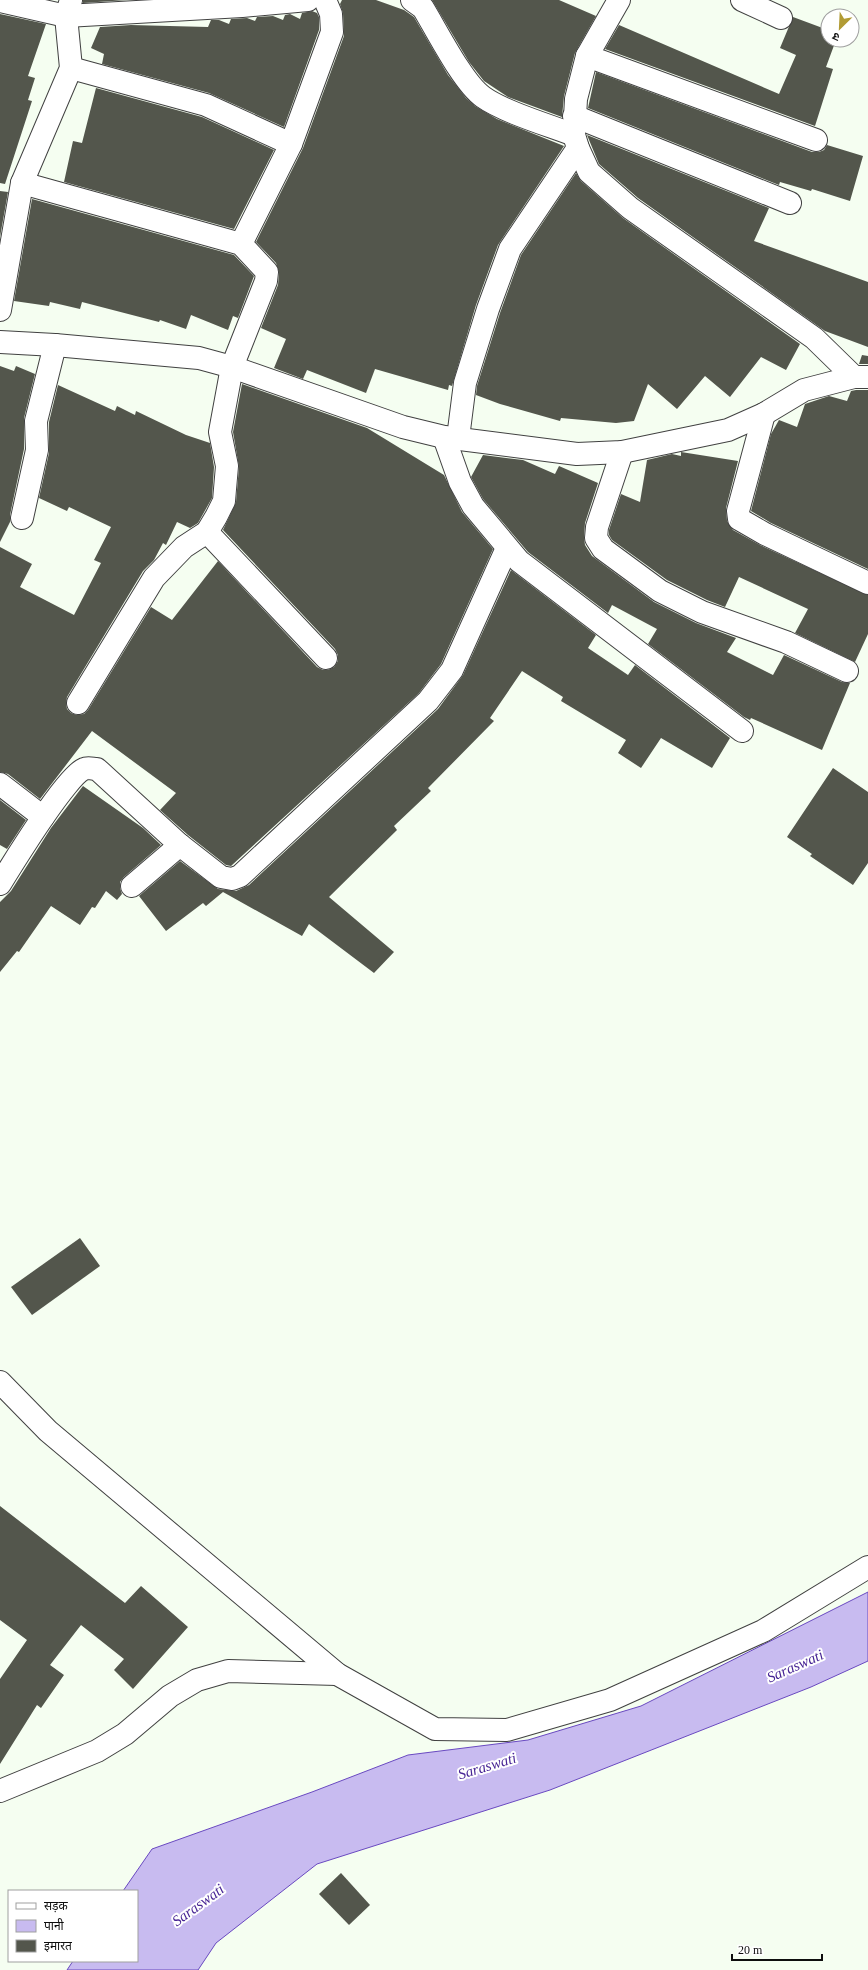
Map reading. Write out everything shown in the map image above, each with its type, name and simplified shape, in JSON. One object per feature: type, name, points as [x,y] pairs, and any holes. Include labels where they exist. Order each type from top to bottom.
[{"type":"street","points":[[0,1],[69,8],[242,6],[308,0]]},
{"type":"street","points":[[241,244],[291,144],[332,32],[331,14],[325,0]]},
{"type":"street","points":[[412,0],[423,8],[471,86],[483,97],[498,105],[575,133],[790,203]]},
{"type":"street","points":[[619,0],[587,56],[578,91],[575,133],[589,172],[630,208],[814,338],[861,377]]},
{"type":"street","points":[[742,0],[781,18]]},
{"type":"street","points":[[0,310],[22,183],[71,68],[69,8]]},
{"type":"street","points":[[587,56],[816,140]]},
{"type":"street","points":[[71,68],[206,105],[291,144]]},
{"type":"street","points":[[575,133],[510,249],[465,384],[451,438],[460,482],[473,506],[520,561],[742,732]]},
{"type":"street","points":[[22,183],[241,244],[267,272],[266,281],[232,367],[220,432],[227,466],[224,501],[207,532],[184,547],[154,578],[78,703]]},
{"type":"street","points":[[0,342],[55,345],[199,358],[232,367],[403,427],[451,438],[577,454],[622,452],[728,430],[764,414],[804,390],[861,377]]},
{"type":"street","points":[[22,518],[37,450],[36,421],[55,345]]},
{"type":"street","points":[[764,414],[738,511],[739,519],[759,531],[868,583]]},
{"type":"street","points":[[622,452],[597,527],[596,538],[603,549],[660,591],[702,612],[786,642],[847,671]]},
{"type":"street","points":[[207,532],[326,658]]},
{"type":"street","points":[[0,884],[43,817],[74,776],[85,768],[97,769],[180,845],[221,877],[232,879],[240,876],[440,687],[452,670],[508,548]]},
{"type":"street","points":[[0,784],[43,817]]},
{"type":"street","points":[[132,886],[180,845]]},
{"type":"street","points":[[0,1382],[48,1431],[337,1674],[435,1729],[507,1730],[610,1700],[756,1635],[868,1567]]},
{"type":"street","points":[[0,1790],[97,1751],[125,1734],[170,1696],[197,1680],[228,1671],[337,1674]]},
{"type":"water","name":"Saraswati","points":[[868,1592],[868,1661],[811,1687],[550,1790],[317,1864],[216,1943],[198,1970],[67,1970],[72,1962],[138,1962],[138,1890],[124,1890],[152,1849],[312,1792],[408,1755],[528,1740],[641,1706]]},
{"type":"building","points":[[83,0],[127,0],[83,3]]},
{"type":"building","points":[[342,0],[376,0],[404,10],[414,17],[448,75],[466,98],[475,106],[497,119],[564,146],[498,245],[476,305],[452,386],[449,385],[448,390],[375,369],[366,393],[307,370],[303,379],[274,368],[286,339],[261,328],[278,285],[279,273],[276,263],[256,242],[303,148],[344,36],[343,13],[340,4]]},
{"type":"building","points":[[432,0],[559,0],[596,16],[575,53],[564,96],[562,117],[508,97],[484,81],[469,62]]},
{"type":"building","points":[[312,11],[317,13],[319,17],[319,30],[284,127],[209,93],[102,64],[104,54],[91,48],[100,27],[131,25],[208,27],[211,20],[219,20],[229,24],[231,19],[247,18],[255,21],[257,17],[273,16],[283,20],[285,15],[290,14],[300,19],[302,13]]},
{"type":"building","points":[[0,14],[46,24],[28,76],[35,78],[28,100],[32,101],[5,184],[0,183]]},
{"type":"building","points":[[793,17],[820,27],[820,48],[833,48],[826,67],[833,69],[815,126],[605,49],[619,25],[779,94],[796,55],[780,48]]},
{"type":"building","points":[[596,72],[812,152],[824,150],[827,145],[863,156],[850,201],[812,189],[811,191],[780,182],[779,185],[588,108]]},
{"type":"building","points":[[96,88],[202,117],[274,150],[234,229],[64,182],[73,141],[82,143]]},
{"type":"building","points":[[587,135],[769,208],[754,241],[868,282],[868,347],[825,331],[638,198],[599,164]]},
{"type":"building","points":[[576,173],[581,181],[623,218],[800,344],[786,370],[761,357],[730,397],[705,376],[677,409],[648,384],[634,421],[616,423],[561,418],[560,421],[500,404],[476,395],[477,386],[500,313],[521,255]]},
{"type":"building","points":[[0,191],[8,192],[0,237]]},
{"type":"building","points":[[32,199],[234,255],[254,276],[238,318],[233,316],[228,330],[191,315],[186,329],[160,320],[159,322],[82,302],[80,309],[50,302],[49,306],[14,301]]},
{"type":"building","points":[[862,355],[868,356],[868,364],[859,364]]},
{"type":"building","points":[[0,366],[14,371],[16,366],[35,374],[24,418],[24,449],[10,515],[10,522],[0,542]]},
{"type":"building","points":[[242,384],[367,428],[444,475],[462,512],[493,549],[441,664],[419,693],[231,866],[226,865],[188,835],[160,810],[176,793],[92,731],[40,799],[8,774],[0,772],[0,547],[32,564],[20,587],[74,615],[101,563],[94,560],[111,527],[69,507],[67,511],[39,498],[49,453],[49,422],[58,385],[115,411],[117,406],[135,415],[136,411],[186,435],[210,443],[214,467],[212,498],[198,523],[190,528],[177,522],[166,545],[163,543],[154,560],[143,571],[67,697],[67,709],[71,713],[77,715],[84,714],[88,710],[151,607],[172,620],[218,561],[317,667],[323,670],[328,670],[334,667],[338,661],[338,655],[335,649],[223,530],[236,502],[239,467],[233,432]]},
{"type":"building","points":[[868,390],[868,569],[771,523],[751,511],[771,434],[779,420],[797,427],[805,404],[829,396],[847,401],[851,391]]},
{"type":"building","points":[[681,452],[738,461],[726,508],[727,521],[733,530],[760,545],[868,595],[868,634],[855,662],[795,633],[808,609],[739,577],[725,607],[707,600],[667,580],[612,540],[609,535],[609,530],[621,494],[640,502],[647,460],[672,454],[681,456]]},
{"type":"building","points":[[483,455],[523,460],[555,474],[559,466],[598,483],[585,523],[585,545],[592,556],[654,602],[696,623],[736,638],[727,652],[773,675],[784,655],[842,682],[850,683],[822,750],[751,718],[750,720],[744,717],[648,644],[657,629],[612,605],[608,613],[528,552],[483,499],[471,477]]},
{"type":"building","points":[[511,570],[596,635],[588,648],[628,675],[635,665],[730,738],[712,768],[661,738],[641,768],[618,753],[626,740],[561,701],[563,697],[522,671],[490,718],[494,721],[428,788],[431,791],[394,826],[397,830],[329,897],[394,952],[374,973],[309,924],[302,936],[223,892],[206,906],[203,903],[166,931],[139,896],[180,861],[218,889],[236,891],[249,885],[438,709],[463,675]]},
{"type":"building","points":[[833,768],[868,792],[868,863],[853,885],[810,856],[812,854],[787,837]]},
{"type":"building","points":[[83,786],[143,828],[161,845],[120,882],[122,894],[117,900],[106,891],[95,908],[92,907],[80,925],[51,906],[19,952],[17,951],[0,972],[0,902],[11,891],[51,828]]},
{"type":"building","points":[[0,800],[26,820],[7,849],[0,845]]},
{"type":"building","points":[[80,1238],[100,1266],[32,1315],[11,1287]]},
{"type":"building","points":[[0,1506],[125,1603],[141,1586],[188,1627],[133,1689],[114,1670],[124,1659],[81,1625],[50,1665],[64,1675],[41,1708],[37,1705],[0,1764],[0,1679],[27,1640],[0,1620]]},
{"type":"building","points":[[341,1873],[370,1905],[349,1925],[319,1894]]}]
